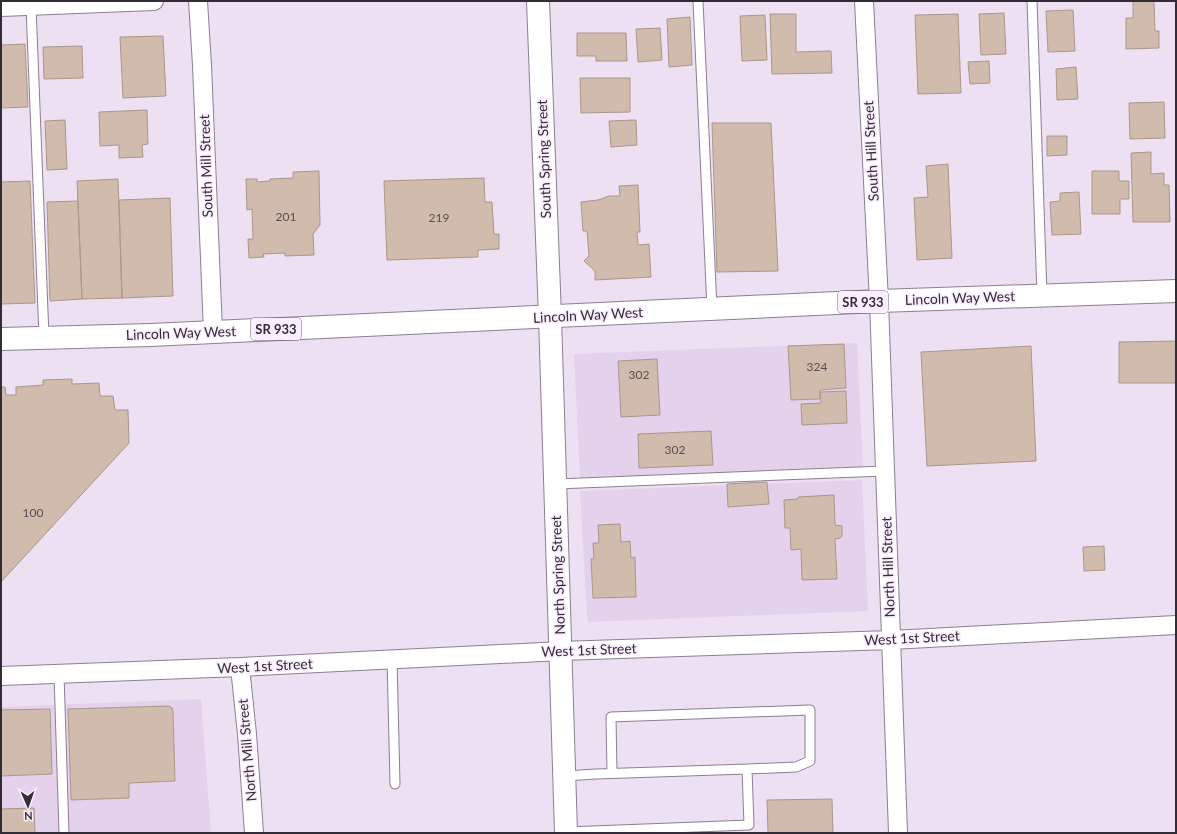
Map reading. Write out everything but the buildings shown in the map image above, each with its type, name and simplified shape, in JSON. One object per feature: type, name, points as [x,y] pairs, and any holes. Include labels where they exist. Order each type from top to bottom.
[{"type":"main road","name":"South Spring Street","points":[[538,1],[550,317]]},
{"type":"main road","name":"Lincoln Way West","points":[[1,339],[151,335],[879,301],[1176,292]]},
{"type":"main road","name":"North Spring Street","points":[[550,317],[566,832]]},
{"type":"street","points":[[1,7],[154,1]]},
{"type":"street","name":"South Mill Street","points":[[198,1],[213,332]]},
{"type":"street","name":"South Hill Street","points":[[864,1],[879,301]]},
{"type":"street","name":"North Hill Street","points":[[879,301],[898,833]]},
{"type":"street","name":"West 1st Street","points":[[1,676],[240,667],[561,651],[891,640],[1176,625]]},
{"type":"street","name":"North Mill Street","points":[[240,667],[247,734],[254,833]]},
{"type":"lane","points":[[698,1],[712,309]]},
{"type":"lane","points":[[1032,1],[1042,295]]},
{"type":"lane","points":[[31,6],[44,337]]},
{"type":"lane","points":[[556,484],[885,471]]},
{"type":"lane","points":[[392,659],[395,784]]},
{"type":"lane","points":[[59,674],[64,833]]},
{"type":"lane","points":[[565,776],[796,767],[810,761],[810,710],[611,717],[612,773]]},
{"type":"lane","points":[[566,832],[749,825],[747,769]]},
{"type":"shaded area","points":[[857,343],[863,467],[580,478],[574,354]]},
{"type":"shaded area","points":[[862,480],[868,611],[588,622],[580,491]]},
{"type":"shaded area","points":[[201,699],[211,833],[1,833],[1,707]]}]
